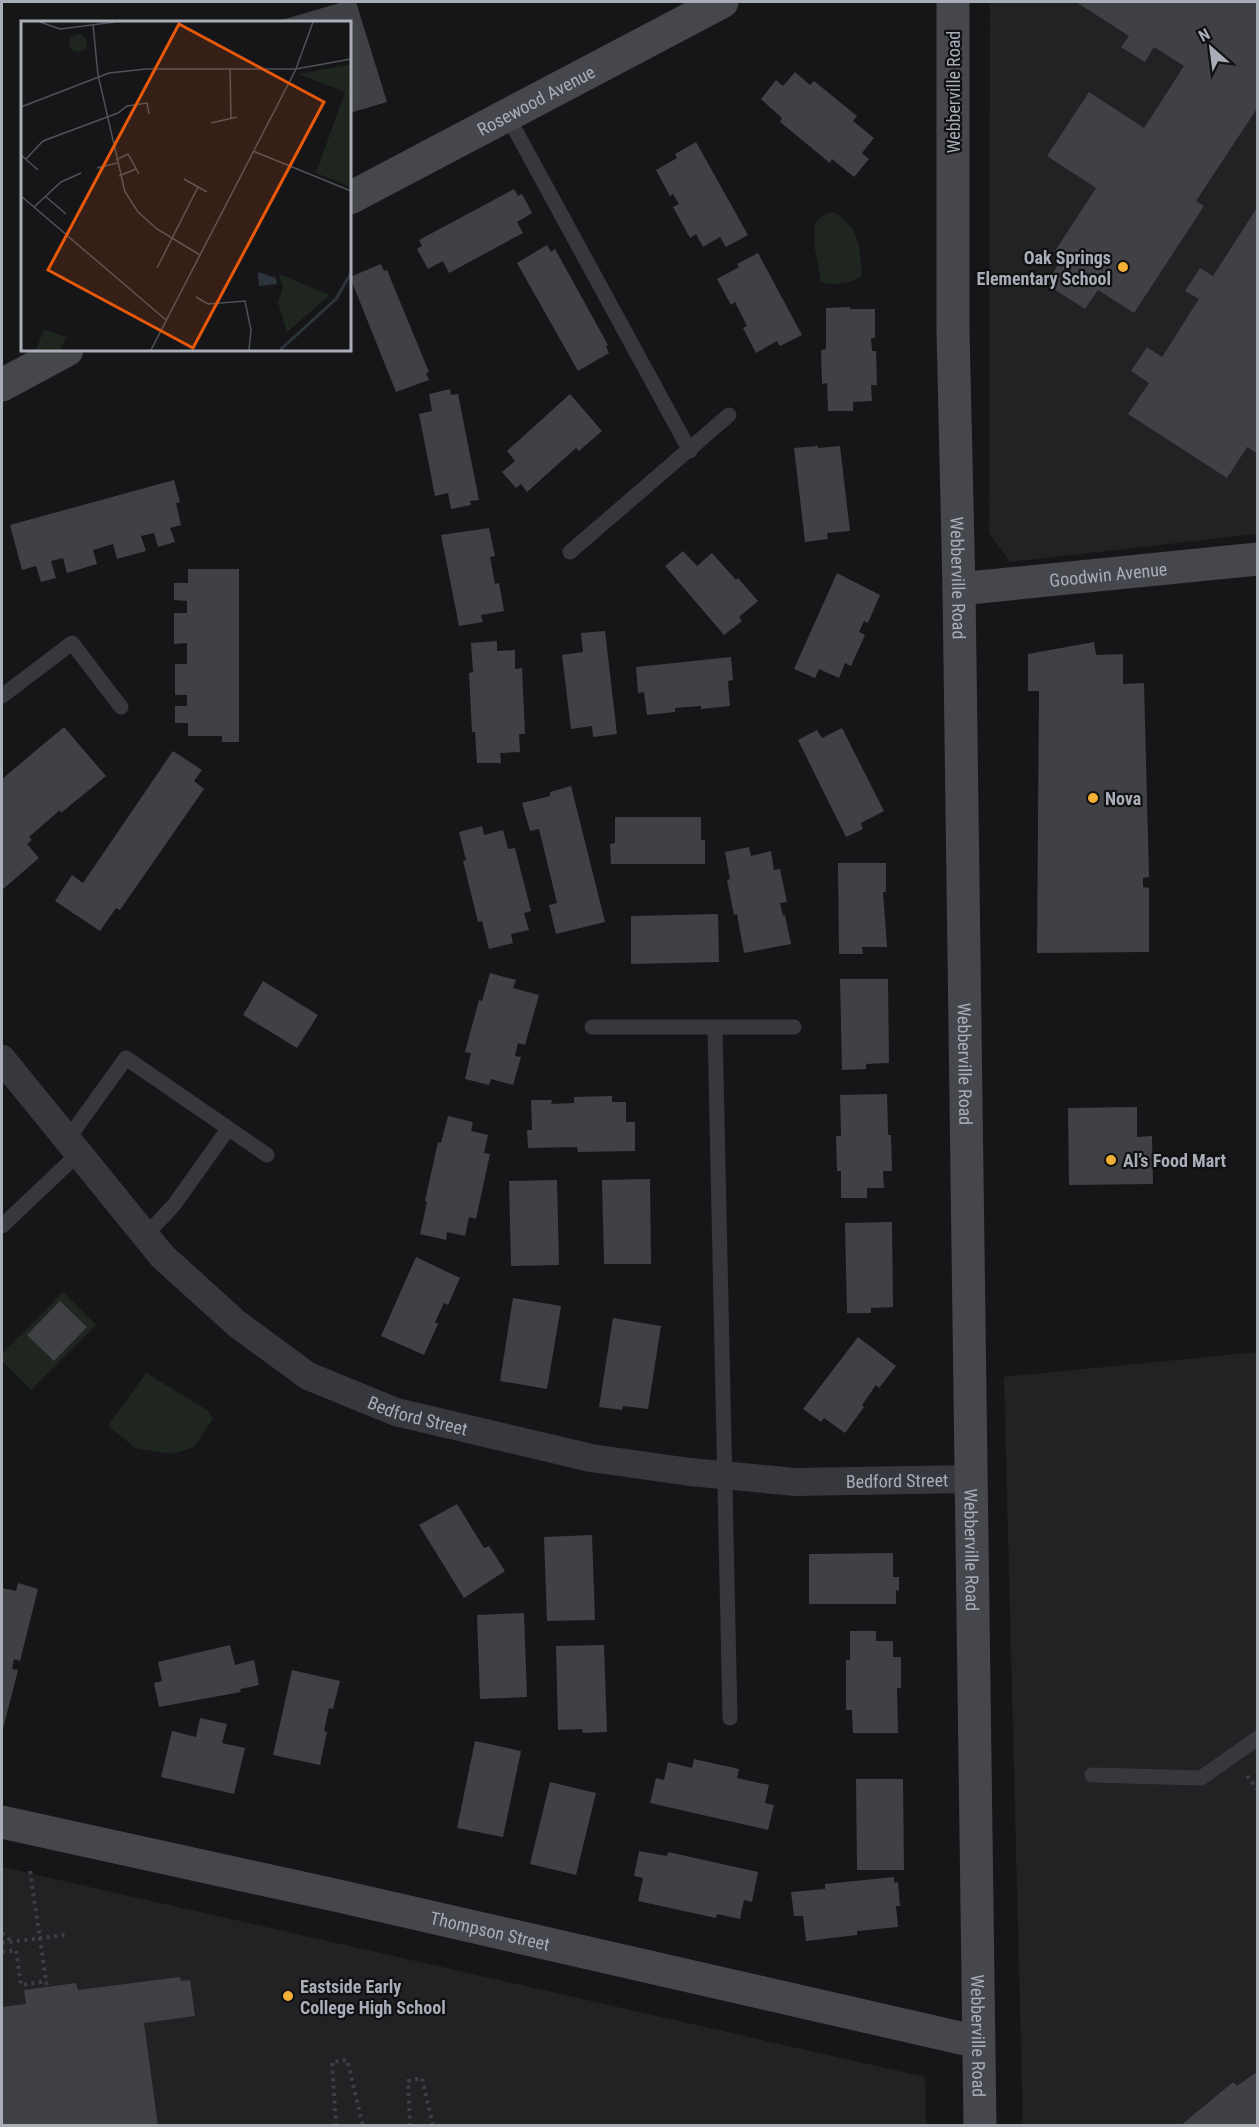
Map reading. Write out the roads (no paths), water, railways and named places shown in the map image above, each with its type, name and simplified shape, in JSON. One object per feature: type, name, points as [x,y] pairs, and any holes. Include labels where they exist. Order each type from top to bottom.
[{"type":"street","name":"Rosewood Avenue","points":[[351,197],[722,2]]},
{"type":"street","name":"Webberville Road","points":[[953,2],[953,330],[959,589],[980,2126]]},
{"type":"street","points":[[2,385],[65,351]]},
{"type":"street","name":"Goodwin Avenue","points":[[959,589],[1257,559]]},
{"type":"street","name":"Bedford Street","points":[[2,1059],[162,1256],[237,1324],[308,1376],[396,1412],[591,1458],[795,1482],[970,1479]]},
{"type":"street","name":"Thompson Street","points":[[2,1822],[339,1896],[978,2042]]},
{"type":"lane","points":[[507,115],[690,451]]},
{"type":"lane","points":[[570,552],[690,451],[729,415]]},
{"type":"lane","points":[[2,696],[72,643],[121,707]]},
{"type":"lane","points":[[592,1027],[794,1027]]},
{"type":"lane","points":[[715,1028],[730,1718]]},
{"type":"lane","points":[[2,1226],[73,1147],[126,1058],[267,1155]]},
{"type":"lane","points":[[145,1236],[174,1205],[228,1129]]},
{"type":"lane","points":[[1092,1775],[1201,1778],[1257,1737]]},
{"type":"place","name":"Oak Springs Elementary School","points":[[1123,267]]},
{"type":"place","name":"Nova","points":[[1093,798]]},
{"type":"place","name":"Al’s Food Mart","points":[[1111,1160]]},
{"type":"place","name":"Eastside Early College High School","points":[[288,1996]]}]
